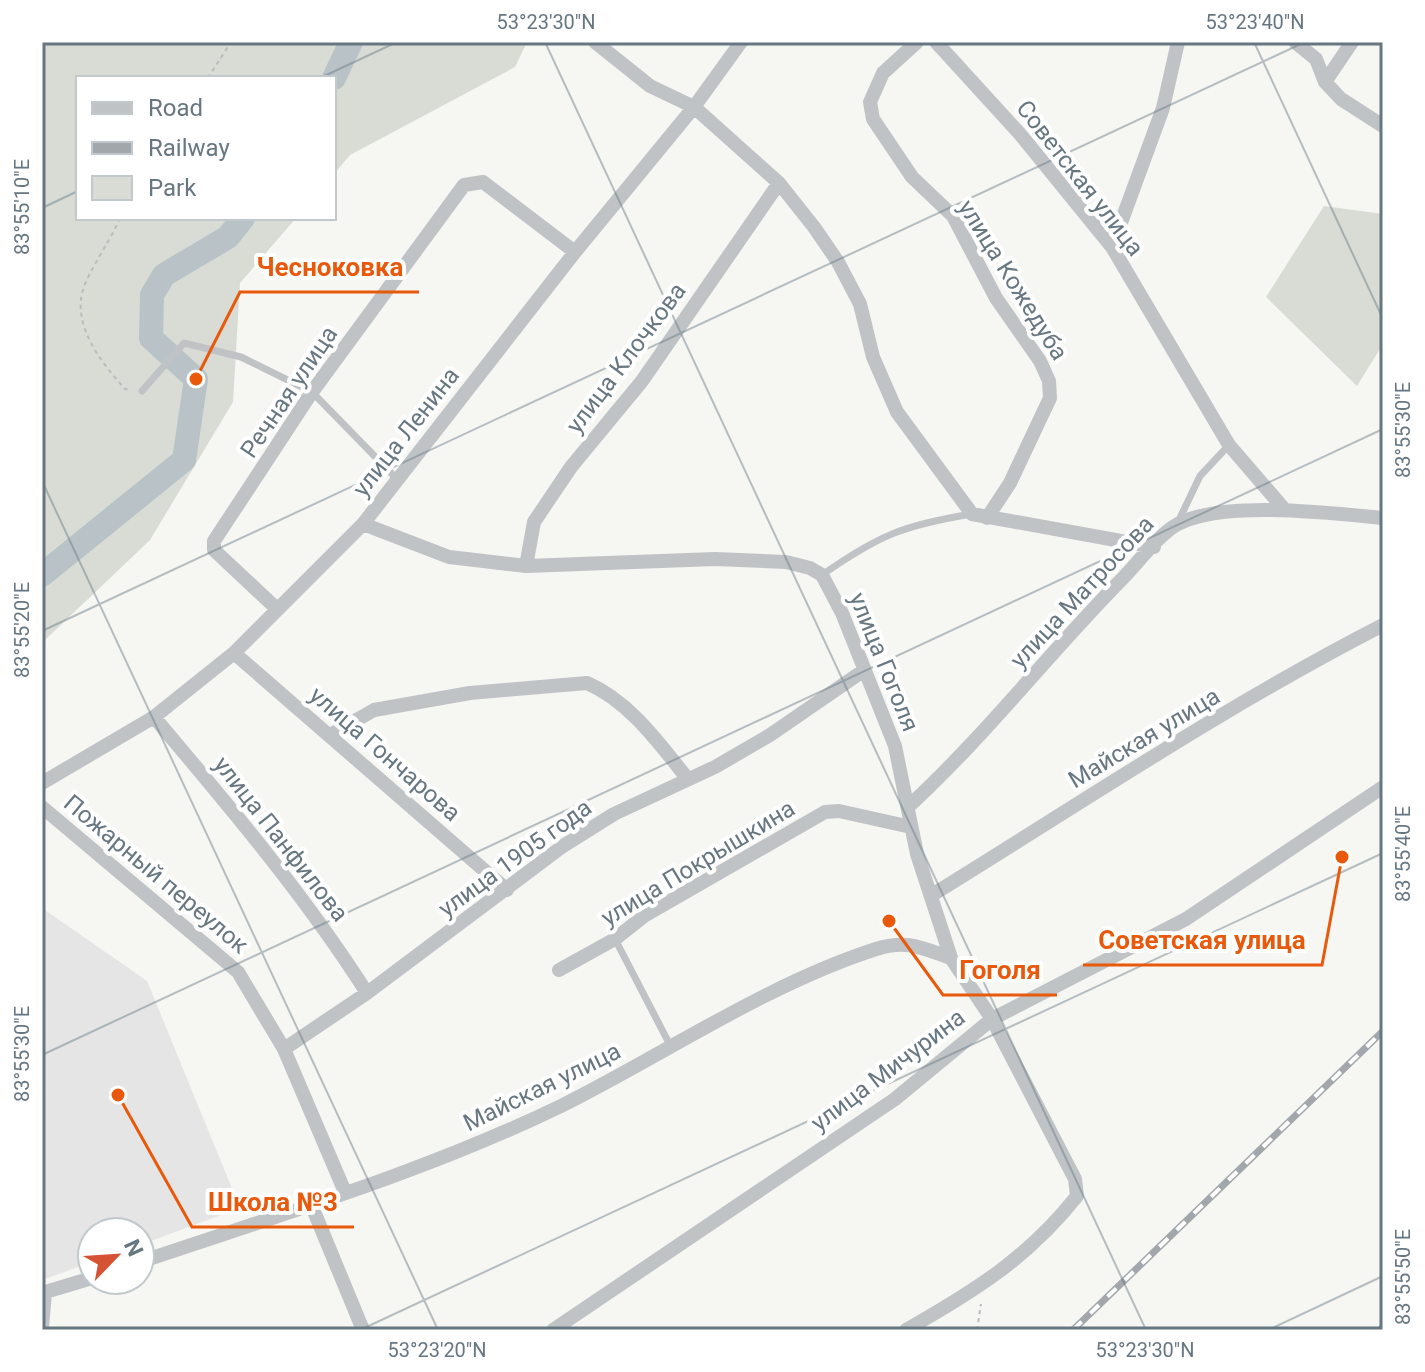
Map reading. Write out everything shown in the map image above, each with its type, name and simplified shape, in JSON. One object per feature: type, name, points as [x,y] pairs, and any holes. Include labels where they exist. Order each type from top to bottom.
[{"type":"street","points":[[595,42],[650,86],[694,107],[779,183],[838,262],[860,304],[873,357],[897,412],[979,516],[1154,547]]},
{"type":"street","name":"улица Ленина","points":[[42,783],[154,717],[234,653],[363,524],[575,252],[694,107],[741,42]]},
{"type":"street","name":"улица Кожедуба","points":[[917,42],[883,73],[870,102],[873,119],[912,177],[953,216],[996,298],[1040,361],[1049,381],[1050,398],[1010,483],[979,516]]},
{"type":"street","name":"Советская улица","points":[[936,42],[1020,134],[1112,247],[1229,445],[1285,510]]},
{"type":"street","points":[[1112,247],[1163,108],[1178,42]]},
{"type":"street","points":[[1295,42],[1316,59],[1325,82],[1341,99],[1383,126]]},
{"type":"street","points":[[1325,82],[1352,42]]},
{"type":"street","name":"Речная улица","points":[[277,609],[214,550],[214,541],[312,392],[464,185],[483,182],[575,252]]},
{"type":"street","name":"улица Клочкова","points":[[526,566],[534,522],[563,478],[642,381],[779,183]]},
{"type":"street","name":"улица Матросова","points":[[909,806],[947,771],[1086,615],[1177,524],[1212,515],[1285,510],[1383,518]]},
{"type":"street","name":"улица Гоголя","points":[[363,524],[449,557],[526,566],[715,559],[786,562],[810,568],[822,575],[842,613],[895,746],[911,827],[951,958],[971,982],[992,1019],[1075,1179],[1077,1196],[1056,1223],[984,1286]]},
{"type":"street","name":"Майская улица","points":[[932,895],[1201,727],[1310,662],[1383,625]]},
{"type":"street","name":"улица Гончарова","points":[[234,653],[507,890]]},
{"type":"street","name":"улица 1905 года","points":[[284,1049],[367,993],[563,846],[614,814],[715,767],[770,735],[863,671]]},
{"type":"street","points":[[330,735],[374,710],[470,693],[587,683],[604,691],[651,732],[687,778]]},
{"type":"street","name":"улица Панфилова","points":[[154,717],[269,855],[327,931],[367,993]]},
{"type":"street","name":"улица Мичурина","points":[[553,1330],[895,1099],[992,1019],[1186,919],[1383,787]]},
{"type":"street","name":"Пожарный переулок","points":[[42,807],[238,972],[284,1049],[345,1192]]},
{"type":"street","name":"улица Покрышкина","points":[[559,970],[615,939],[644,916],[825,812],[839,811],[911,827]]},
{"type":"street","name":"Майская улица","points":[[156,1257],[429,1163],[546,1112],[806,978],[877,949],[907,942],[951,958]]},
{"type":"street","points":[[311,1204],[363,1330]]},
{"type":"street","points":[[49,1330],[42,1326],[44,1293],[76,1283]]},
{"type":"street","points":[[906,1330],[984,1286]]},
{"type":"lane","points":[[142,391],[184,343],[241,357],[312,392],[396,478]]},
{"type":"lane","points":[[1177,524],[1200,476],[1229,445]]},
{"type":"lane","points":[[822,575],[882,535],[913,523],[979,516]]},
{"type":"lane","points":[[615,939],[671,1048]]},
{"type":"path","points":[[209,76],[231,42]]},
{"type":"path","points":[[119,220],[84,287],[84,328],[102,362],[125,389],[142,391]]},
{"type":"path","points":[[977,1330],[984,1286]]},
{"type":"shaded area","points":[[42,908],[147,981],[240,1208],[156,1239],[156,1216],[76,1216],[76,1268],[42,1280]]},
{"type":"green space","points":[[42,42],[527,42],[515,67],[350,155],[336,172],[336,76],[76,76],[76,220],[294,220],[240,283],[233,402],[150,540],[46,639],[42,652]]},
{"type":"green space","points":[[1324,206],[1383,214],[1383,344],[1357,386],[1266,297]]},
{"type":"waterway","points":[[335,76],[351,42]]},
{"type":"waterway","points":[[42,575],[184,460],[196,379],[151,338],[152,295],[164,275],[228,237],[241,220]]},
{"type":"railway","points":[[1073,1330],[1383,1031]]},
{"type":"railway","points":[[1380,1330],[1383,1327]]},
{"type":"place","name":"Чесноковка","points":[[196,379]]},
{"type":"place","name":"Советская улица","points":[[1342,857]]},
{"type":"place","name":"Гоголя","points":[[889,921]]},
{"type":"place","name":"Школа №3","points":[[118,1095]]}]
